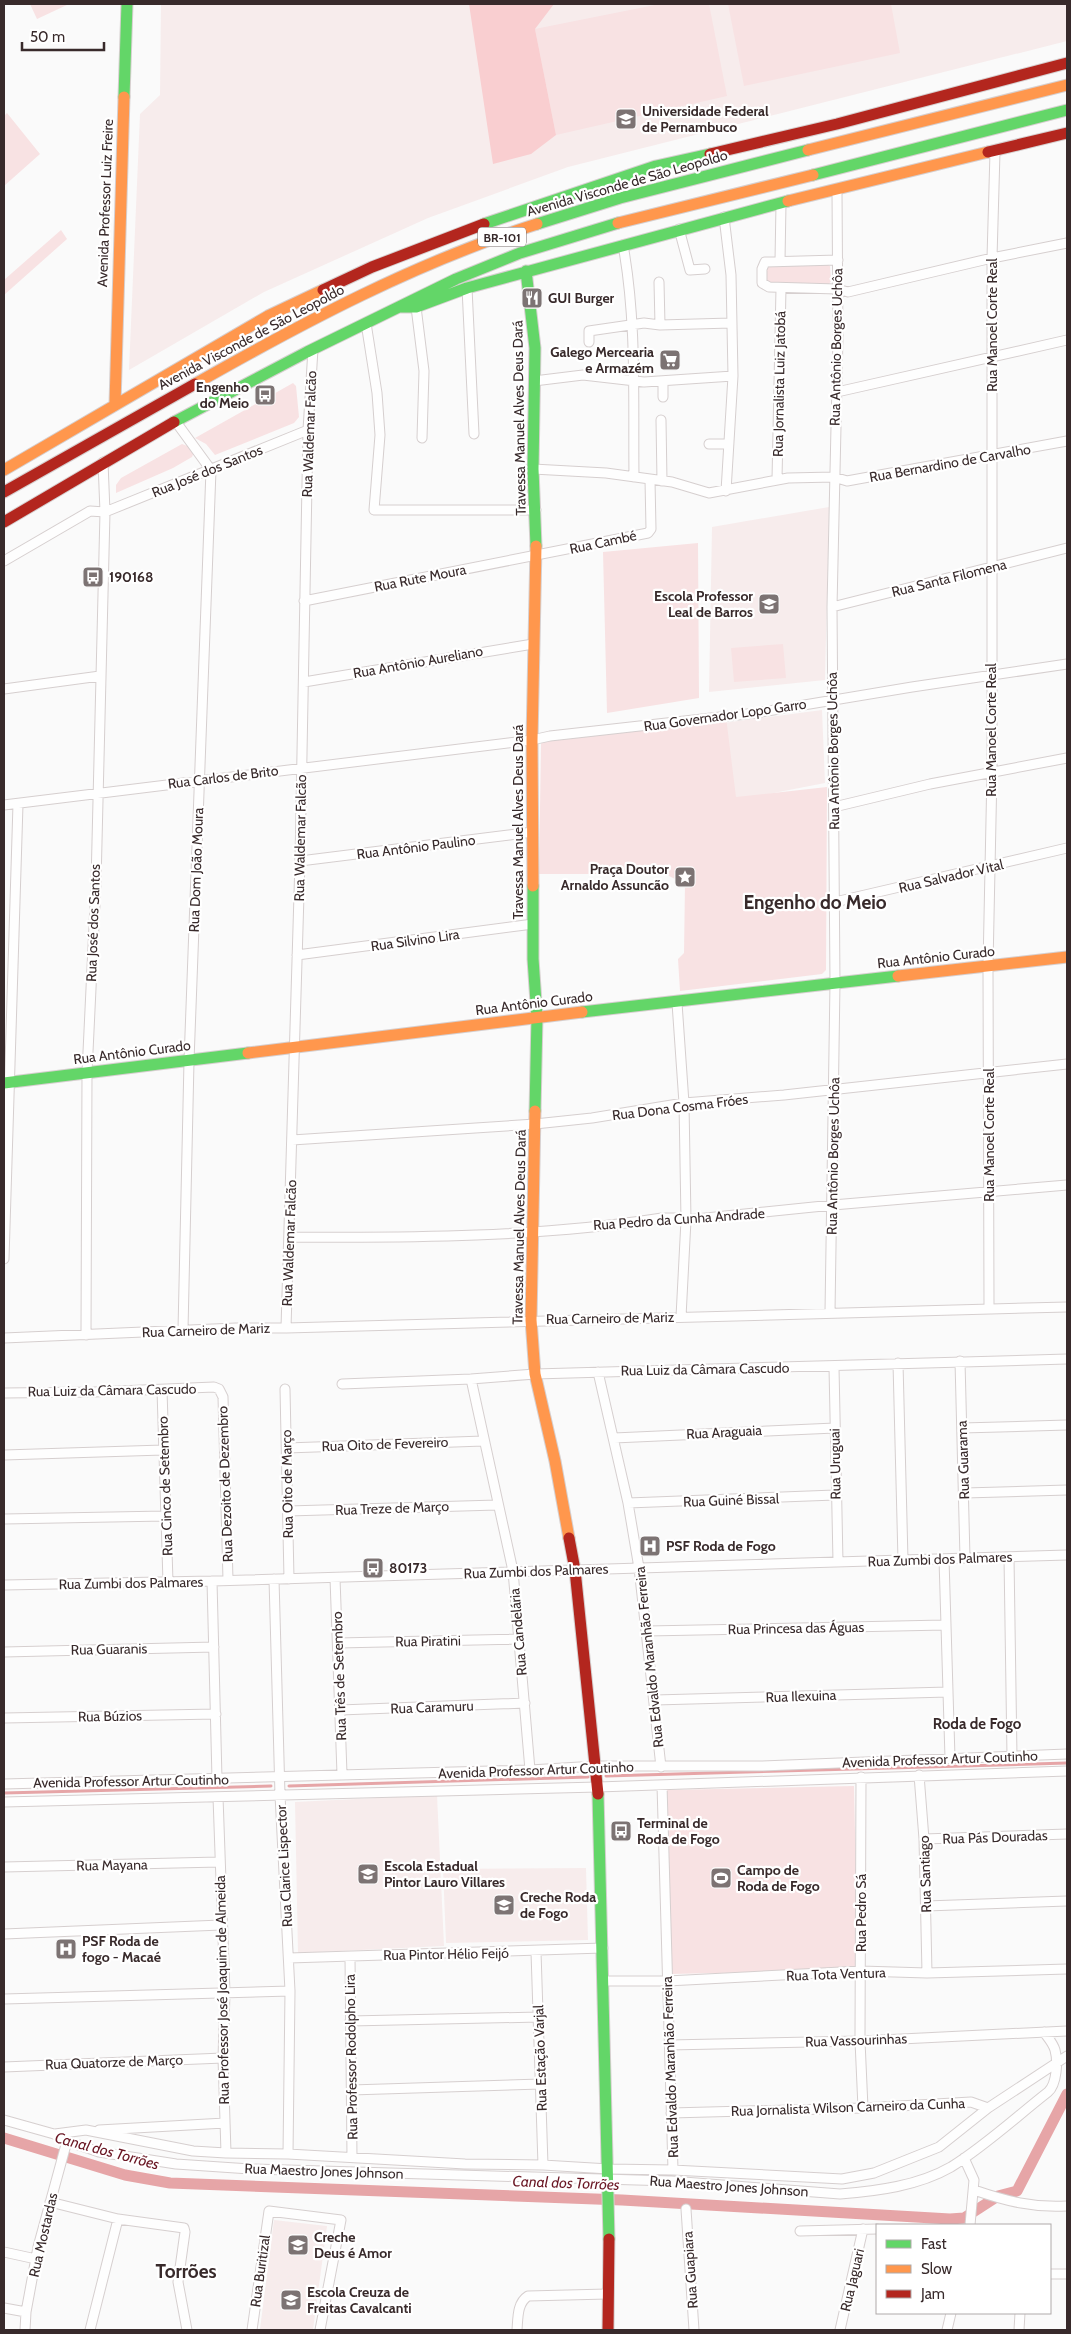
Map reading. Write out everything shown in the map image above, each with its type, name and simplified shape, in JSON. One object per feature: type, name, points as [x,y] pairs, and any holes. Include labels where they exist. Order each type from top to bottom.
[{"type":"main road","name":"Avenida Professor Luiz Freire","points":[[115,404],[126,4]]},
{"type":"main road","name":"Avenida Visconde de São Leopoldo","points":[[4,470],[268,316],[372,267],[491,221],[656,166],[837,124],[1067,63]]},
{"type":"main road","name":"Avenida Visconde de São Leopoldo","points":[[4,492],[270,341],[366,293],[434,263],[528,228],[620,198],[1067,85]]},
{"type":"main road","name":"BR-101","points":[[4,522],[103,462],[176,422],[313,349],[480,268],[519,253],[714,197],[876,160],[1067,110]]},
{"type":"main road","points":[[396,308],[416,307],[467,288],[724,217],[837,191],[1067,133]]},
{"type":"main road","name":"Travessa Manuel Alves Deus Dará","points":[[526,271],[534,337],[533,469],[536,510],[532,740],[533,924],[537,1017],[531,1320],[535,1374],[555,1461],[575,1570],[598,1787],[609,2180],[608,2330]]},
{"type":"main road","name":"Rua Antônio Curado","points":[[6,1082],[537,1017],[678,1003],[1067,957]]},
{"type":"street","name":"Rua Manoel Corte Real","points":[[989,1308],[988,966],[992,771],[992,258],[995,152]]},
{"type":"street","name":"Rua Antônio Borges Uchôa","points":[[830,1312],[835,983],[831,700],[837,392],[837,191]]},
{"type":"street","points":[[780,261],[781,204]]},
{"type":"street","points":[[724,217],[731,276],[733,376],[726,491]]},
{"type":"street","points":[[679,229],[690,270],[705,269]]},
{"type":"street","points":[[838,260],[768,261],[762,264],[762,281],[764,286],[837,289],[848,292],[992,258],[1067,244]]},
{"type":"street","points":[[623,245],[634,325],[634,477]]},
{"type":"street","points":[[659,282],[660,325]]},
{"type":"street","points":[[467,288],[474,434]]},
{"type":"street","name":"Rua Jornalista Luiz Jatobá","points":[[777,479],[781,288]]},
{"type":"street","points":[[416,307],[424,371],[422,438]]},
{"type":"street","points":[[589,342],[589,331],[644,322],[660,325],[731,324]]},
{"type":"street","points":[[366,323],[377,393],[380,435],[374,510],[536,510]]},
{"type":"street","points":[[837,392],[1067,340]]},
{"type":"street","name":"Rua Waldemar Falcão","points":[[286,1328],[300,861],[308,430],[313,349]]},
{"type":"street","points":[[534,381],[588,375],[633,382],[733,376]]},
{"type":"street","points":[[663,380],[663,397]]},
{"type":"street","points":[[661,420],[662,481]]},
{"type":"street","points":[[176,422],[211,470]]},
{"type":"street","name":"Rua José dos Santos","points":[[4,561],[90,510],[105,512],[308,430]]},
{"type":"street","name":"Rua Bernardino de Carvalho","points":[[533,469],[586,471],[662,481],[703,492],[726,491],[777,479],[834,477],[848,481],[1067,441]]},
{"type":"street","points":[[710,444],[728,444]]},
{"type":"street","name":"Rua José dos Santos","points":[[86,1335],[87,1073],[98,792],[105,512],[103,462]]},
{"type":"street","name":"Rua Dom João Moura","points":[[183,1330],[189,1061],[211,470]]},
{"type":"street","name":"Rua Cambé","points":[[536,556],[650,532],[650,480]]},
{"type":"street","name":"Rua Santa Filomena","points":[[832,607],[1067,548]]},
{"type":"street","name":"Rua Rute Moura","points":[[304,601],[528,555],[536,556]]},
{"type":"street","name":"Rua Antônio Aureliano","points":[[304,682],[533,644]]},
{"type":"street","name":"Rua Governador Lopo Garro","points":[[532,740],[550,736],[756,713],[1067,664]]},
{"type":"street","points":[[4,690],[100,676]]},
{"type":"street","name":"Rua Carlos de Brito","points":[[4,805],[532,740]]},
{"type":"street","points":[[834,807],[992,771],[1067,758]]},
{"type":"street","points":[[4,1259],[6,1082],[18,804]]},
{"type":"street","name":"Rua Antônio Paulino","points":[[300,861],[533,832]]},
{"type":"street","name":"Rua Salvador Vital","points":[[835,902],[1067,848]]},
{"type":"street","name":"Rua Silvino Lira","points":[[297,955],[533,924]]},
{"type":"street","points":[[678,1003],[684,1103],[686,1220],[681,1317]]},
{"type":"street","name":"Rua Dona Cosma Fróes","points":[[292,1140],[535,1124],[592,1118],[684,1103],[1067,1064]]},
{"type":"street","name":"Rua Pedro da Cunha Andrade","points":[[289,1238],[371,1238],[534,1232],[662,1218],[686,1220],[1067,1185]]},
{"type":"street","name":"Rua Carneiro de Mariz","points":[[4,1338],[183,1330],[1067,1307]]},
{"type":"street","name":"Rua Luiz da Câmara Cascudo","points":[[342,1384],[471,1379],[535,1374],[1067,1359]]},
{"type":"street","name":"Rua Guarama","points":[[960,1362],[965,1493],[965,1558]]},
{"type":"street","points":[[898,1363],[903,1560]]},
{"type":"street","name":"Rua Uruguai","points":[[834,1367],[835,1496],[838,1562]]},
{"type":"street","name":"Rua Edvaldo Maranhão Ferreira","points":[[598,1372],[628,1503],[639,1568],[661,1767]]},
{"type":"street","name":"Rua Candelária","points":[[471,1379],[497,1505],[513,1571],[530,1770]]},
{"type":"street","name":"Rua Luiz da Câmara Cascudo","points":[[4,1393],[162,1390],[214,1387],[220,1389]]},
{"type":"street","name":"Rua Dezoito de Dezembro","points":[[220,1389],[223,1397],[228,1580]]},
{"type":"street","name":"Rua Oito de Março","points":[[285,1389],[289,1579]]},
{"type":"street","name":"Rua Cinco de Setembro","points":[[162,1390],[168,1582]]},
{"type":"street","points":[[962,1428],[1067,1425]]},
{"type":"street","name":"Rua Araguaia","points":[[614,1438],[835,1428]]},
{"type":"street","name":"Rua Oito de Fevereiro","points":[[287,1448],[484,1441]]},
{"type":"street","points":[[4,1455],[163,1450]]},
{"type":"street","points":[[965,1493],[1067,1490]]},
{"type":"street","name":"Rua Guiné Bissal","points":[[628,1503],[835,1496]]},
{"type":"street","name":"Rua Treze de Março","points":[[288,1511],[497,1505]]},
{"type":"street","points":[[4,1519],[165,1516]]},
{"type":"street","name":"Rua Zumbi dos Palmares","points":[[4,1586],[212,1582],[1067,1555]]},
{"type":"street","points":[[1009,1557],[1012,1757]]},
{"type":"street","points":[[944,1559],[950,1758]]},
{"type":"street","name":"Rua Três de Setembro","points":[[335,1578],[342,1774]]},
{"type":"street","name":"Rua Clarice Lispector","points":[[274,1579],[280,1795],[290,1991],[288,2154]]},
{"type":"street","points":[[212,1582],[217,1778]]},
{"type":"street","name":"Rua Princesa das Águas","points":[[647,1631],[945,1625]]},
{"type":"street","name":"Rua Piratini","points":[[338,1643],[519,1639]]},
{"type":"street","name":"Rua Guaranis","points":[[4,1652],[214,1647]]},
{"type":"street","name":"Rua Ilexuina","points":[[654,1700],[948,1692]]},
{"type":"street","name":"Rua Caramuru","points":[[340,1710],[525,1703]]},
{"type":"street","name":"Rua Búzios","points":[[4,1718],[216,1714]]},
{"type":"street","name":"Avenida Professor Artur Coutinho","points":[[4,1784],[530,1770],[596,1766],[661,1767],[1067,1754]]},
{"type":"street","name":"Avenida Professor Artur Coutinho","points":[[4,1802],[598,1787],[1067,1771]]},
{"type":"street","name":"Rua Santiago","points":[[920,1775],[924,1839],[927,1973]]},
{"type":"street","name":"Rua Pedro Sá","points":[[861,1777],[860,2040],[863,2108]]},
{"type":"street","name":"Rua Edvaldo Maranhão Ferreira","points":[[662,1785],[673,2170]]},
{"type":"street","name":"Rua Professor José Joaquim de Almeida","points":[[218,1797],[221,1925],[225,1993],[223,2058],[226,2152]]},
{"type":"street","name":"Rua Pás Douradas","points":[[924,1839],[1067,1834]]},
{"type":"street","name":"Rua Mayana","points":[[4,1867],[219,1862]]},
{"type":"street","points":[[926,1906],[1067,1901]]},
{"type":"street","points":[[4,1934],[221,1925]]},
{"type":"street","name":"Rua Pintor Hélio Feijó","points":[[289,1958],[536,1952],[603,1948]]},
{"type":"street","name":"Rua Estação Varjal","points":[[536,1952],[542,2164]]},
{"type":"street","name":"Rua Professor Rodolpho Lira","points":[[350,1957],[352,2157]]},
{"type":"street","name":"Rua Tota Ventura","points":[[604,1981],[667,1981],[861,1971],[927,1973],[1067,1969]]},
{"type":"street","points":[[4,1999],[290,1991]]},
{"type":"street","points":[[350,2021],[539,2017]]},
{"type":"street","name":"Rua Vassourinhas","points":[[669,2045],[860,2040],[1067,2031]]},
{"type":"street","points":[[1044,2032],[1055,2051],[1055,2064]]},
{"type":"street","points":[[988,2108],[1067,2056]]},
{"type":"street","name":"Rua Quatorze de Março","points":[[4,2067],[223,2058]]},
{"type":"street","name":"Rua Maestro Jones Johnson","points":[[54,2134],[66,2146],[99,2152],[184,2164],[250,2169],[671,2181],[840,2194],[861,2193],[919,2180],[950,2167],[964,2158],[1051,2090],[1054,2083],[1055,2064]]},
{"type":"street","points":[[351,2090],[541,2084]]},
{"type":"street","name":"Rua Jornalista Wilson Carneiro da Cunha","points":[[671,2113],[863,2108],[971,2102],[988,2108]]},
{"type":"street","name":"Rua Maestro Jones Johnson","points":[[4,2120],[54,2134],[86,2130],[142,2142],[193,2150],[465,2164],[542,2164],[609,2180],[673,2170],[830,2179],[853,2178],[882,2170],[939,2147],[988,2108]]},
{"type":"street","points":[[86,2130],[225,2124]]},
{"type":"street","name":"Rua Mostardas","points":[[25,2330],[26,2312],[36,2259],[60,2162],[66,2146]]},
{"type":"street","points":[[964,2158],[973,2174],[974,2190],[970,2224]]},
{"type":"street","points":[[974,2190],[1020,2205],[1067,2206]]},
{"type":"street","points":[[50,2202],[118,2219],[183,2229],[178,2282],[187,2330]]},
{"type":"street","name":"Rua Guapiara","points":[[686,2209],[694,2330]]},
{"type":"street","name":"Rua Buritizal","points":[[252,2330],[269,2211],[341,2220],[320,2330]]},
{"type":"street","points":[[90,2330],[118,2219]]},
{"type":"street","name":"Rua Jaguari","points":[[840,2330],[863,2229]]},
{"type":"street","points":[[800,2231],[876,2229]]},
{"type":"street","points":[[4,2252],[36,2259]]},
{"type":"street","points":[[1051,2274],[1067,2274]]},
{"type":"street","points":[[517,2330],[520,2306],[522,2300],[528,2296],[608,2294]]},
{"type":"street","points":[[4,2308],[26,2312]]},
{"type":"street","points":[[947,2330],[951,2314]]},
{"type":"street","points":[[1019,2330],[1020,2314]]},
{"type":"shaded area","points":[[30,4],[69,4],[37,19]]},
{"type":"shaded area","points":[[161,4],[1067,4],[1067,41],[568,167],[428,218],[264,292],[129,370],[140,114],[160,95]]},
{"type":"shaded area","points":[[469,4],[554,4],[535,29],[556,135],[531,154],[493,164]]},
{"type":"shaded area","points":[[660,4],[709,4],[727,96],[556,135],[535,29]]},
{"type":"shaded area","points":[[728,4],[891,4],[900,53],[744,86]]},
{"type":"shaded area","points":[[7,113],[40,154],[4,186],[4,116]]},
{"type":"shaded area","points":[[61,230],[67,239],[4,295],[4,280]]},
{"type":"shaded area","points":[[768,264],[828,265],[830,266],[831,281],[829,284],[766,284],[765,267]]},
{"type":"shaded area","points":[[293,383],[296,386],[299,417],[294,423],[215,455],[206,444],[195,438]]},
{"type":"shaded area","points":[[182,444],[190,447],[194,452],[192,457],[173,468],[116,493],[116,485],[121,478]]},
{"type":"shaded area","name":"Escola Professor Leal de Barros","points":[[829,507],[825,680],[709,692],[712,527]]},
{"type":"shaded area","points":[[698,543],[699,698],[607,713],[603,552]]},
{"type":"shaded area","points":[[783,644],[786,678],[734,682],[731,648]]},
{"type":"shaded area","points":[[822,710],[825,783],[733,801],[723,723]]},
{"type":"shaded area","name":"Praça Doutor Arnaldo Assuncão","points":[[726,717],[736,797],[827,787],[826,970],[822,974],[680,991],[678,959],[684,953],[685,884],[665,874],[539,874],[541,744],[543,741]]},
{"type":"shaded area","points":[[854,1786],[858,1970],[671,1974],[667,1790]]},
{"type":"shaded area","name":"Escola Estadual Pintor Lauro Villares","points":[[437,1795],[444,1946],[298,1953],[295,1802]]},
{"type":"shaded area","name":"Creche Roda de Fogo","points":[[586,1868],[588,1940],[446,1943],[443,1869]]},
{"type":"shaded area","points":[[274,2220],[327,2226],[313,2330],[260,2329]]},
{"type":"waterway","points":[[606,1776],[1067,1763]]},
{"type":"waterway","points":[[289,1786],[588,1777]]},
{"type":"waterway","points":[[4,1793],[271,1786]]},
{"type":"waterway","name":"Canal dos Torrões","points":[[4,2138],[125,2175],[170,2183],[622,2200],[950,2219],[964,2218],[998,2196],[1017,2191],[1067,2094]]},
{"type":"traffic: fast","points":[[124,97],[127,4]]},
{"type":"traffic: fast","points":[[813,175],[1067,110]]},
{"type":"traffic: fast","points":[[537,224],[620,198],[808,150]]},
{"type":"traffic: fast","points":[[484,224],[656,166],[710,154]]},
{"type":"traffic: fast","points":[[401,307],[416,307],[467,288],[788,201]]},
{"type":"traffic: fast","points":[[174,422],[307,352],[456,279],[520,253],[618,223]]},
{"type":"traffic: fast","points":[[526,271],[535,348],[533,469],[536,546]]},
{"type":"traffic: fast","points":[[533,886],[533,959],[537,1017],[535,1111]]},
{"type":"traffic: fast","points":[[582,1012],[898,976]]},
{"type":"traffic: fast","points":[[4,1083],[248,1053]]},
{"type":"traffic: fast","points":[[598,1794],[609,2239]]},
{"type":"traffic: slow","points":[[808,150],[1067,85]]},
{"type":"traffic: slow","points":[[115,404],[124,97]]},
{"type":"traffic: slow","points":[[788,201],[988,152]]},
{"type":"traffic: slow","points":[[618,223],[813,175]]},
{"type":"traffic: slow","points":[[195,384],[319,316],[362,295],[448,256],[537,224]]},
{"type":"traffic: slow","points":[[4,470],[268,316],[323,290]]},
{"type":"traffic: slow","points":[[533,886],[532,740],[536,546]]},
{"type":"traffic: slow","points":[[898,976],[1067,957]]},
{"type":"traffic: slow","points":[[248,1053],[582,1012]]},
{"type":"traffic: slow","points":[[535,1111],[531,1320],[535,1374],[555,1461],[569,1538]]},
{"type":"traffic: jam","points":[[710,154],[837,124],[1067,63]]},
{"type":"traffic: jam","points":[[988,152],[1067,133]]},
{"type":"traffic: jam","points":[[323,290],[372,267],[484,224]]},
{"type":"traffic: jam","points":[[4,492],[195,384]]},
{"type":"traffic: jam","points":[[4,522],[174,422]]},
{"type":"traffic: jam","points":[[569,1538],[575,1570],[598,1794]]},
{"type":"traffic: jam","points":[[608,2330],[609,2239]]},
{"type":"place","name":"Universidade Federal de Pernambuco","points":[[626,119]]},
{"type":"place","name":"GUI Burger","points":[[532,298]]},
{"type":"place","name":"Galego Mercearia e Armazém","points":[[670,360]]},
{"type":"place","name":"Engenho do Meio","points":[[265,395]]},
{"type":"place","name":"190168","points":[[93,577]]},
{"type":"place","name":"Escola Professor Leal de Barros","points":[[769,604]]},
{"type":"place","name":"Praça Doutor Arnaldo Assuncão","points":[[685,877]]},
{"type":"place","name":"PSF Roda de Fogo","points":[[650,1546]]},
{"type":"place","name":"80173","points":[[373,1568]]},
{"type":"place","name":"Terminal de Roda de Fogo","points":[[621,1831]]},
{"type":"place","name":"Escola Estadual Pintor Lauro Villares","points":[[368,1874]]},
{"type":"place","name":"Campo de Roda de Fogo","points":[[721,1878]]},
{"type":"place","name":"Creche Roda de Fogo","points":[[504,1905]]},
{"type":"place","name":"PSF Roda de fogo - Macaé","points":[[66,1949]]},
{"type":"place","name":"Creche Deus é Amor","points":[[298,2245]]},
{"type":"place","name":"Escola Creuza de Freitas Cavalcanti","points":[[291,2300]]},
{"type":"district","name":"Engenho do Meio","points":[[815,902]]},
{"type":"district","name":"Roda de Fogo","points":[[977,1724]]},
{"type":"district","name":"Torrões","points":[[186,2271]]}]
